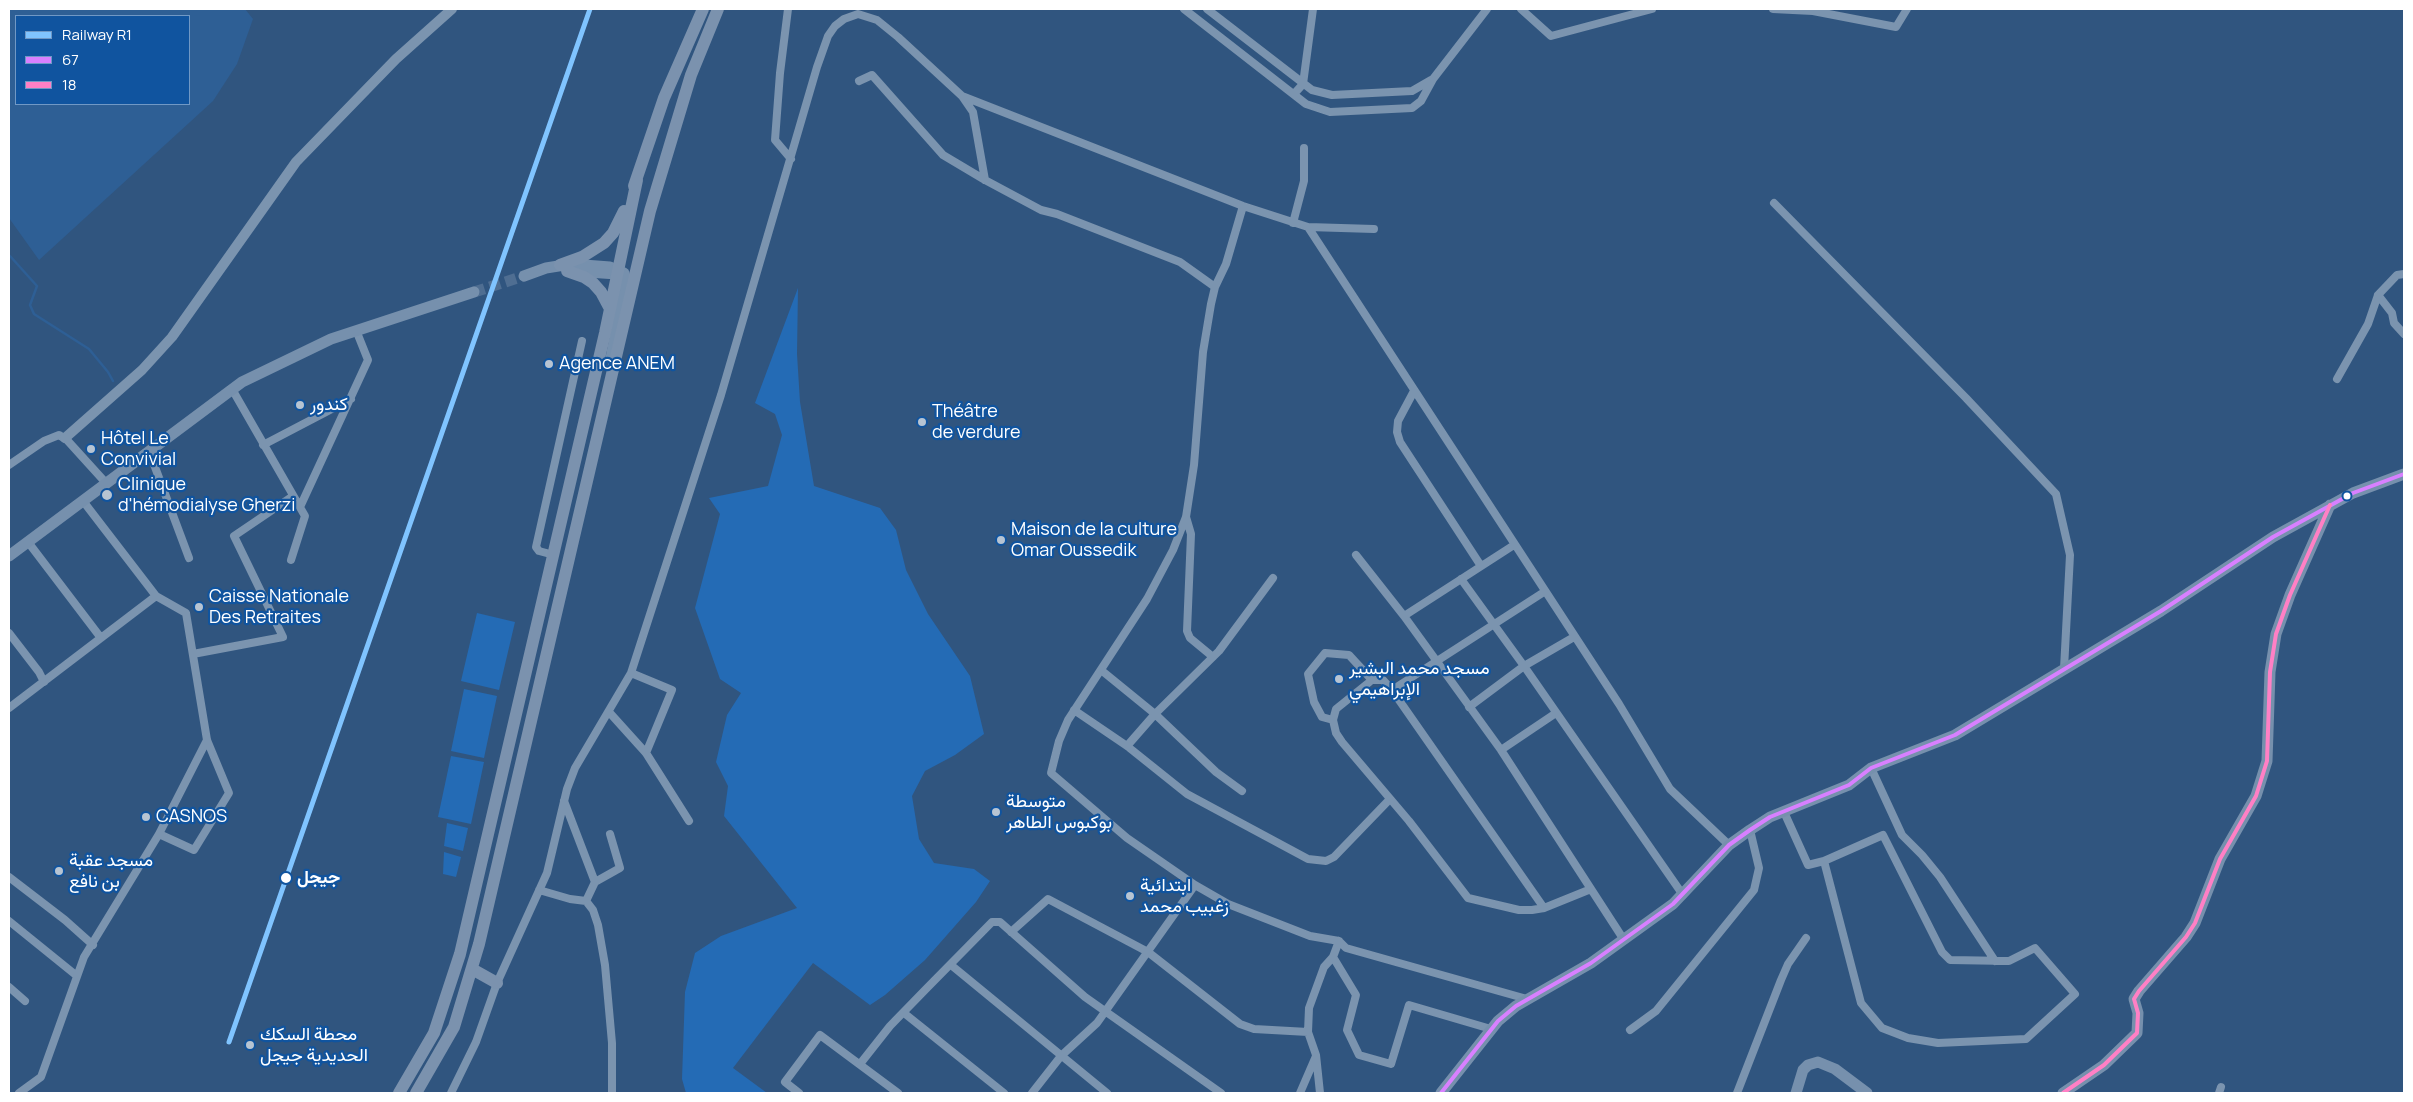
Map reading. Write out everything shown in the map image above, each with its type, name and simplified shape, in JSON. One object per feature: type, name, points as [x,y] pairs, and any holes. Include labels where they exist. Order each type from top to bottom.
[{"type":"highway","points":[[564,268],[592,251],[611,236],[637,180],[664,98],[703,9]]},
{"type":"highway","points":[[416,1093],[450,1035],[472,969],[490,900],[661,168],[691,75],[718,9]]},
{"type":"highway","points":[[399,1093],[434,1033],[456,970],[554,556],[609,307],[619,272],[637,180]]},
{"type":"highway","points":[[564,268],[593,283],[601,292],[609,307]]},
{"type":"highway","points":[[472,969],[497,983]]},
{"type":"main road","points":[[564,268],[619,272],[637,265]]},
{"type":"main road","points":[[606,399],[613,338],[626,282],[619,272]]},
{"type":"main road","points":[[9,556],[232,389],[261,372],[304,350],[356,330],[474,292]]},
{"type":"main road","points":[[1441,1093],[1492,1029],[1516,1006],[1591,963],[1624,940],[1683,896],[1729,845],[1770,817],[1849,785],[1871,768],[1955,735],[2161,611],[2273,537],[2353,493],[2404,474]]},
{"type":"main road","points":[[2063,1093],[2104,1065],[2137,1033],[2138,1013],[2134,1000],[2139,991],[2186,937],[2195,923],[2205,902],[2220,859],[2256,796],[2267,761],[2270,672],[2276,634],[2290,595],[2330,505]]},
{"type":"main road","points":[[1796,1093],[1803,1070],[1808,1065],[1818,1062],[1835,1069],[1867,1093]]},
{"type":"street","points":[[65,438],[142,370],[172,337],[296,162],[396,59],[452,9]]},
{"type":"street","points":[[788,9],[780,73],[775,140],[791,159]]},
{"type":"street","points":[[1184,9],[1306,104],[1330,112],[1412,108],[1421,101],[1433,79],[1487,9]]},
{"type":"street","points":[[1207,9],[1312,90],[1332,95],[1412,91],[1433,79]]},
{"type":"street","points":[[1294,94],[1303,84],[1313,9]]},
{"type":"street","points":[[1521,9],[1551,36],[1652,9]]},
{"type":"street","points":[[1773,9],[1814,10],[1896,28],[1907,9]]},
{"type":"street","points":[[451,1093],[476,1042],[497,983],[547,873],[564,801],[575,768],[630,673],[721,394],[828,36],[839,23],[853,15],[863,15],[889,28],[962,96],[973,112],[985,180]]},
{"type":"street","points":[[859,81],[872,74],[944,155],[985,180],[1041,210],[1057,214],[1180,262],[1215,287]]},
{"type":"street","points":[[962,96],[1242,206],[1308,227],[1374,230]]},
{"type":"street","points":[[1293,222],[1304,181],[1304,148]]},
{"type":"street","points":[[1774,203],[1966,398],[2056,494],[2070,555],[2064,669]]},
{"type":"street","points":[[1242,206],[1226,264],[1215,287],[1203,352],[1194,464],[1186,517],[1174,550],[1147,599],[1074,710],[1062,735],[1051,773],[1128,838],[1195,885],[1228,904],[1310,936],[1339,941],[1346,948],[1527,1000]]},
{"type":"street","points":[[1308,227],[1544,592],[1619,704],[1670,789],[1729,845]]},
{"type":"street","points":[[2337,379],[2368,324],[2378,295],[2397,274],[2404,274]]},
{"type":"street","points":[[2378,295],[2392,313],[2394,323],[2404,334]]},
{"type":"street","points":[[300,507],[368,360],[356,330]]},
{"type":"street","points":[[554,556],[539,551],[536,547],[582,340]]},
{"type":"street","points":[[232,389],[305,516],[290,560]]},
{"type":"street","points":[[1414,392],[1398,421],[1396,432],[1400,442],[1482,566]]},
{"type":"street","points":[[263,445],[351,399]]},
{"type":"street","points":[[9,465],[44,441],[57,435],[65,438],[106,483]]},
{"type":"street","points":[[149,451],[189,558]]},
{"type":"street","points":[[193,654],[283,637],[234,536],[293,496]]},
{"type":"street","points":[[83,501],[156,596],[186,613],[207,740],[229,793],[194,850],[159,834]]},
{"type":"street","points":[[1186,517],[1191,534],[1187,631],[1190,638],[1213,657]]},
{"type":"street","points":[[28,542],[101,638]]},
{"type":"street","points":[[1404,616],[1514,545]]},
{"type":"street","points":[[1356,555],[1404,616],[1501,750],[1624,940]]},
{"type":"street","points":[[1126,746],[1155,714],[1213,657],[1273,578]]},
{"type":"street","points":[[1461,579],[1495,624],[1683,896]]},
{"type":"street","points":[[1392,690],[1544,592]]},
{"type":"street","points":[[9,708],[156,596]]},
{"type":"street","points":[[9,632],[39,672],[44,682]]},
{"type":"street","points":[[1469,707],[1524,666],[1574,637]]},
{"type":"street","points":[[1332,720],[1322,717],[1314,702],[1308,674],[1325,653],[1349,655],[1372,680]]},
{"type":"street","points":[[1101,670],[1155,714],[1216,772],[1242,791]]},
{"type":"street","points":[[630,673],[672,690],[646,753]]},
{"type":"street","points":[[1322,717],[1336,709],[1372,680],[1383,680],[1392,690],[1544,908]]},
{"type":"street","points":[[1336,709],[1332,720],[1342,742],[1414,828],[1468,898],[1519,910],[1544,908],[1591,889]]},
{"type":"street","points":[[1074,710],[1126,746],[1187,794],[1308,859],[1326,861],[1334,857],[1389,800]]},
{"type":"street","points":[[609,712],[646,753],[689,821]]},
{"type":"street","points":[[1501,750],[1556,713]]},
{"type":"street","points":[[19,1093],[40,1077],[84,957],[159,834],[207,740]]},
{"type":"street","points":[[1871,768],[1902,836],[1940,877],[1995,960]]},
{"type":"street","points":[[564,801],[595,882]]},
{"type":"street","points":[[1784,812],[1808,865],[1824,861],[1883,835],[1942,952],[1950,960],[2009,961],[2035,948],[2075,994],[2026,1039],[1938,1043],[1908,1038],[1882,1028],[1861,1003],[1824,861]]},
{"type":"street","points":[[1630,1030],[1656,1011],[1754,890],[1759,868],[1750,830]]},
{"type":"street","points":[[586,900],[595,882],[620,868],[610,834]]},
{"type":"street","points":[[9,877],[65,920],[93,945]]},
{"type":"street","points":[[1032,1093],[1062,1056],[1097,1023],[1195,885]]},
{"type":"street","points":[[539,890],[570,900],[586,900]]},
{"type":"street","points":[[1011,932],[1048,899],[1148,952],[1240,1024],[1254,1029],[1308,1032]]},
{"type":"street","points":[[586,900],[593,910],[602,944],[612,1043],[612,1093]]},
{"type":"street","points":[[9,921],[77,976]]},
{"type":"street","points":[[860,1064],[904,1013],[992,922],[1000,922],[1079,993],[1221,1093]]},
{"type":"street","points":[[1737,1093],[1788,964],[1806,938]]},
{"type":"street","points":[[1320,1093],[1316,1055],[1308,1032],[1309,1008],[1324,967],[1333,956],[1339,941]]},
{"type":"street","points":[[1333,956],[1356,995],[1348,1030],[1360,1055],[1391,1064],[1409,1005],[1492,1029]]},
{"type":"street","points":[[951,966],[1107,1093]]},
{"type":"street","points":[[9,987],[25,1001]]},
{"type":"street","points":[[904,1013],[1004,1093]]},
{"type":"street","points":[[799,1093],[785,1082],[820,1035],[898,1093]]},
{"type":"street","points":[[1300,1093],[1316,1055]]},
{"type":"street","points":[[1204,1093],[1212,1087]]},
{"type":"shaded area","points":[[9,9],[245,9],[253,19],[237,64],[213,101],[39,260],[9,218]]},
{"type":"shaded area","points":[[798,288],[797,354],[800,402],[814,486],[880,508],[896,530],[906,570],[928,614],[970,676],[984,734],[955,755],[925,771],[912,796],[919,839],[934,863],[974,869],[990,881],[976,902],[925,960],[885,995],[870,1005],[813,963],[733,1068],[767,1093],[686,1093],[682,1079],[685,992],[695,953],[721,936],[797,908],[724,816],[728,786],[716,762],[727,715],[741,693],[720,679],[695,608],[720,514],[709,498],[768,486],[782,435],[775,414],[755,403]]},
{"type":"shaded area","points":[[477,613],[515,622],[499,690],[461,681]]},
{"type":"shaded area","points":[[464,689],[497,696],[484,758],[451,751]]},
{"type":"shaded area","points":[[451,756],[484,762],[471,824],[438,817]]},
{"type":"shaded area","points":[[447,823],[468,828],[463,851],[444,846]]},
{"type":"shaded area","points":[[444,852],[461,857],[456,877],[443,874]]},
{"type":"waterway","points":[[10,256],[37,286],[30,305],[34,314],[89,349],[113,381]]},
{"type":"tunnel","points":[[474,292],[524,276]]},
{"type":"rail line","name":"R1","points":[[229,1042],[590,9]]},
{"type":"transit line","name":"67","points":[[1441,1093],[1498,1021],[1516,1006],[1591,963],[1673,904],[1729,845],[1770,817],[1849,785],[1871,768],[1955,735],[2161,611],[2273,537],[2353,493],[2404,474]]},
{"type":"transit line","name":"18","points":[[2063,1093],[2104,1065],[2137,1033],[2138,1013],[2134,999],[2186,937],[2195,923],[2220,859],[2256,796],[2267,761],[2270,672],[2276,634],[2290,595],[2330,505]]},
{"type":"place","name":"Agence ANEM","points":[[549,364]]},
{"type":"place","name":"كندور","points":[[300,405]]},
{"type":"place","name":"Théâtre de verdure","points":[[922,422]]},
{"type":"place","name":"Hôtel Le Convivial","points":[[91,449]]},
{"type":"place","name":"Clinique d'hémodialyse Gherzi","points":[[107,495]]},
{"type":"place","name":"Maison de la culture Omar Oussedik","points":[[1001,540]]},
{"type":"place","name":"Caisse Nationale Des Retraites","points":[[199,607]]},
{"type":"place","name":"مسجد محمد البشير الإبراهيمي","points":[[1339,679]]},
{"type":"place","name":"متوسطة بوكبوس الطاهر","points":[[996,812]]},
{"type":"place","name":"CASNOS","points":[[146,817]]},
{"type":"place","name":"مسجد عقبة بن نافع","points":[[59,871]]},
{"type":"place","name":"جيجل","points":[[286,878]]},
{"type":"place","name":"ابتدائية زغبيب محمد","points":[[1130,896]]},
{"type":"place","name":"محطة السكك الحديدية جيجل","points":[[250,1045]]}]
